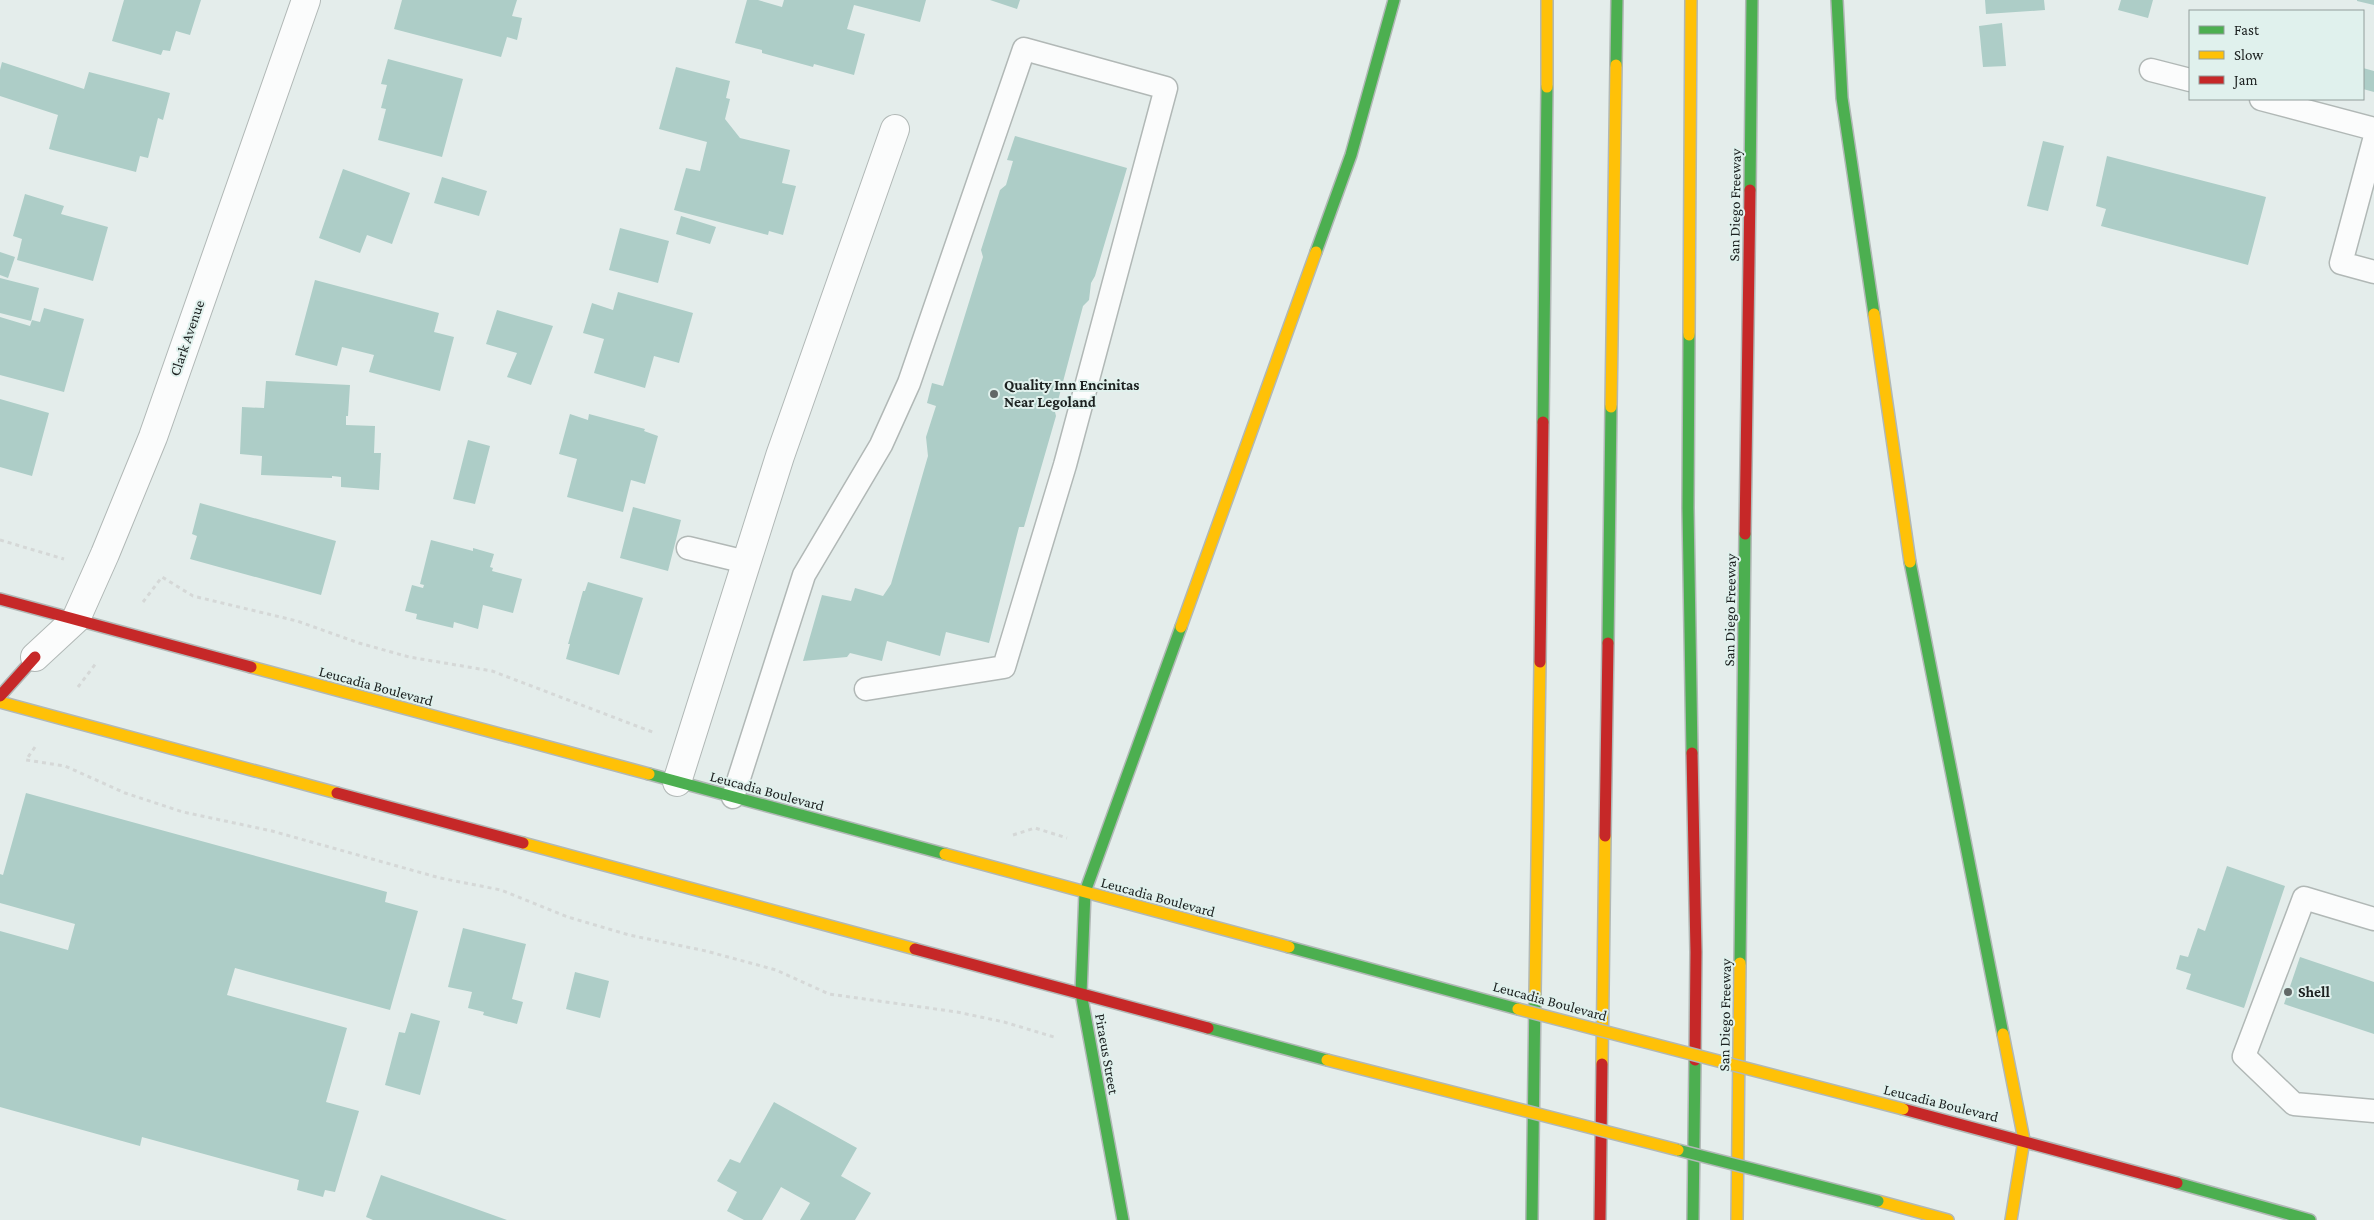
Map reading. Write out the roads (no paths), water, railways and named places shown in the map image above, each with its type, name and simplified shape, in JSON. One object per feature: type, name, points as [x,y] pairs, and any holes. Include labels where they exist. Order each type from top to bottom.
[{"type":"main road","name":"Piraeus Street","points":[[1123,1220],[1081,993],[1084,892],[1351,155],[1394,0]]},
{"type":"main road","points":[[1532,1220],[1547,173],[1547,0]]},
{"type":"main road","points":[[1600,1220],[1617,0]]},
{"type":"main road","points":[[1691,0],[1688,508],[1696,952],[1693,1220]]},
{"type":"main road","name":"San Diego Freeway","points":[[1737,1220],[1752,0]]},
{"type":"main road","points":[[1837,0],[1842,98],[1911,566],[2024,1140],[2011,1220]]},
{"type":"main road","name":"Leucadia Boulevard","points":[[0,599],[1354,965],[2024,1140],[2310,1220]]},
{"type":"main road","points":[[0,696],[35,657]]},
{"type":"main road","points":[[0,702],[1327,1060],[1948,1220]]},
{"type":"street","name":"Clark Avenue","points":[[35,657],[76,619],[153,437],[306,0]]},
{"type":"street","points":[[676,782],[780,456],[895,129]]},
{"type":"lane","points":[[733,798],[804,575],[881,445],[909,383],[1024,49],[1166,88],[1065,465],[1004,667],[866,689]]},
{"type":"lane","points":[[2151,70],[2189,80]]},
{"type":"lane","points":[[2265,100],[2374,129]]},
{"type":"lane","points":[[2374,140],[2341,263],[2374,272]]},
{"type":"lane","points":[[688,548],[746,562]]},
{"type":"lane","points":[[2374,920],[2304,898],[2244,1056],[2294,1104],[2374,1112]]},
{"type":"place","name":"Quality Inn Encinitas Near Legoland","points":[[994,394]]},
{"type":"place","name":"Shell","points":[[2288,992]]}]
